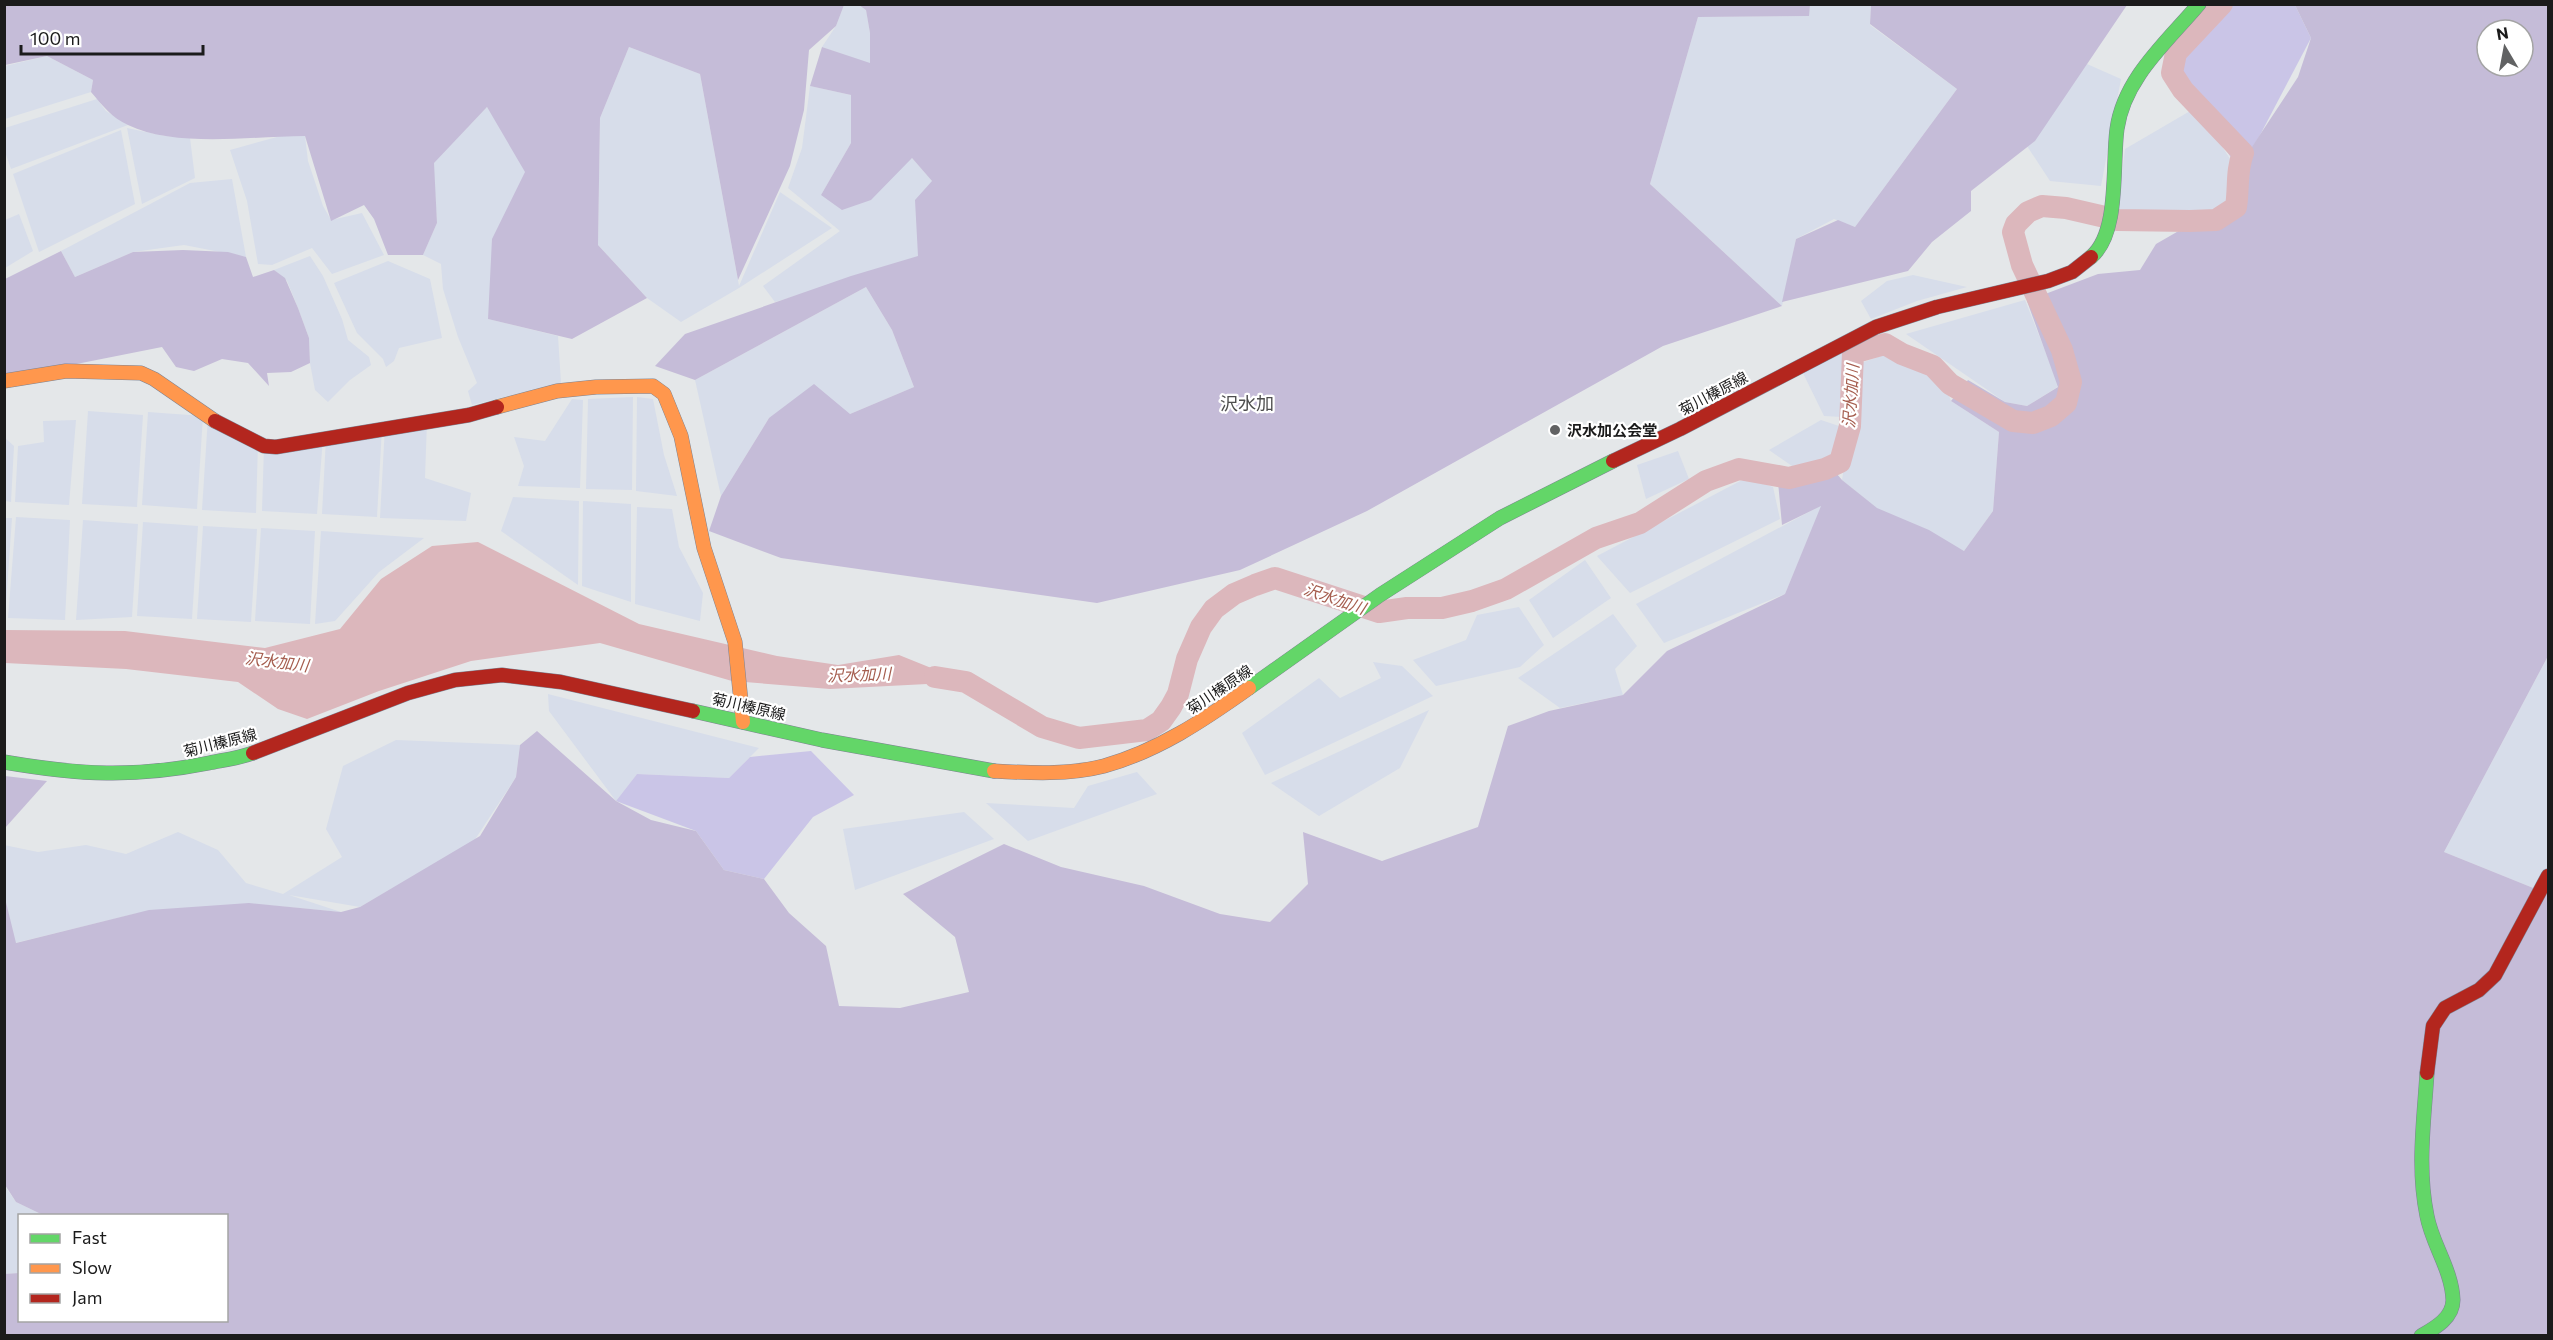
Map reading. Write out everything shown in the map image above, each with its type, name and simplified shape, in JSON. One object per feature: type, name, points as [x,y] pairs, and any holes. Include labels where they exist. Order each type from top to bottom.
[{"type":"main road","name":"菊川榛原線","points":[[4,762],[60,772],[121,775],[174,770],[247,755],[408,693],[455,680],[502,675],[561,682],[743,719],[822,740],[983,771],[1043,773],[1103,766],[1167,742],[1207,718],[1380,595],[1500,518],[1680,429],[1851,339],[1903,316],[2072,272],[2099,250],[2109,226],[2117,129],[2122,104],[2134,80],[2199,4]]},
{"type":"main road","points":[[4,381],[66,371],[141,373],[154,379],[224,427],[264,446],[276,447],[469,415],[557,391],[596,387],[653,386],[664,394],[681,436],[704,548],[735,643],[743,719]]},
{"type":"main road","points":[[2421,1335],[2439,1325],[2449,1314],[2453,1301],[2449,1280],[2427,1218],[2420,1171],[2428,1047],[2433,1026],[2445,1008],[2479,990],[2495,975],[2548,876]]},
{"type":"shaded area","points":[[4,5],[844,5],[836,26],[809,50],[804,110],[790,166],[738,280],[700,74],[629,47],[600,118],[598,245],[647,298],[572,339],[488,319],[492,239],[525,172],[487,107],[434,163],[437,223],[423,255],[388,255],[374,219],[364,205],[331,221],[305,136],[191,139],[147,132],[128,125],[112,115],[91,92],[93,80],[47,56],[5,65]]},
{"type":"shaded area","points":[[844,5],[859,5],[866,9],[870,33],[870,64],[822,47],[836,26]]},
{"type":"shaded area","points":[[859,5],[1810,5],[1809,16],[1698,17],[1650,184],[1782,306],[1663,346],[1367,511],[1240,570],[1097,603],[781,558],[709,531],[721,496],[769,418],[814,384],[850,414],[914,387],[892,330],[866,287],[695,380],[655,366],[685,334],[851,276],[918,256],[915,200],[932,181],[912,158],[871,200],[842,210],[821,195],[851,143],[851,95],[810,86],[822,47],[870,63],[870,33],[866,10]]},
{"type":"shaded area","points":[[1810,5],[1871,5],[1870,25],[1957,89],[1855,227],[1834,219],[1796,239],[1782,306],[1650,184],[1698,17],[1808,16]]},
{"type":"shaded area","points":[[1871,5],[2127,5],[2035,141],[1971,191],[1971,211],[1932,242],[1908,271],[1782,302],[1796,239],[1838,220],[1855,227],[1957,89],[1870,24]]},
{"type":"shaded area","points":[[2222,5],[2295,5],[2311,38],[2259,137],[2238,168],[2183,86],[2179,60]]},
{"type":"shaded area","points":[[2295,5],[2548,5],[2548,656],[2444,852],[2548,894],[2548,1335],[5,1336],[4,1274],[18,1273],[18,1322],[228,1322],[228,1214],[41,1214],[16,1202],[5,1185],[5,898],[16,943],[149,910],[249,903],[341,912],[360,907],[480,836],[516,777],[520,745],[537,731],[616,801],[651,820],[696,831],[724,870],[764,879],[789,913],[826,946],[839,1006],[900,1008],[969,992],[955,937],[903,894],[1004,844],[1061,867],[1144,886],[1220,914],[1270,922],[1308,884],[1303,832],[1382,861],[1478,827],[1508,726],[1549,711],[1623,695],[1667,651],[1785,594],[1821,506],[1782,525],[1777,471],[1826,461],[1842,480],[1877,508],[1929,530],[1964,551],[1993,511],[1999,432],[1951,401],[1968,380],[2005,402],[2027,406],[2058,387],[2027,301],[2098,274],[2140,270],[2156,244],[2189,225],[2227,216],[2238,168],[2298,77],[2311,38]]},
{"type":"shaded area","points":[[629,47],[700,74],[739,286],[780,192],[832,228],[739,288],[681,322],[647,298],[598,245],[600,118]]},
{"type":"shaded area","points":[[47,56],[93,80],[91,92],[5,119],[5,66]]},
{"type":"shaded area","points":[[2087,64],[2121,79],[2101,186],[2050,181],[2027,146]]},
{"type":"shaded area","points":[[810,86],[851,95],[851,143],[821,195],[912,158],[932,181],[923,258],[775,302],[763,286],[840,231],[788,188],[802,148]]},
{"type":"shaded area","points":[[97,99],[106,111],[128,125],[11,169],[5,152],[5,128]]},
{"type":"shaded area","points":[[487,107],[531,175],[488,319],[558,336],[561,383],[472,405],[468,391],[477,383],[458,337],[443,289],[441,264],[423,255],[437,223],[433,163]]},
{"type":"shaded area","points":[[2197,107],[2237,170],[2227,213],[2190,221],[2127,219],[2117,215],[2125,149]]},
{"type":"shaded area","points":[[127,128],[165,136],[190,138],[195,178],[142,204]]},
{"type":"shaded area","points":[[121,130],[135,204],[39,252],[13,174]]},
{"type":"shaded area","points":[[295,132],[305,136],[308,161],[323,206],[331,220],[362,213],[384,255],[332,274],[312,248],[272,265],[258,264],[247,201],[230,150]]},
{"type":"shaded area","points":[[232,179],[246,257],[184,245],[133,252],[75,277],[61,251],[190,183]]},
{"type":"shaded area","points":[[19,214],[33,251],[5,268],[5,220]]},
{"type":"shaded area","points":[[183,250],[228,252],[246,257],[253,277],[274,270],[285,278],[309,338],[310,363],[291,372],[267,373],[269,386],[248,363],[222,359],[194,371],[176,367],[162,347],[21,375],[5,375],[5,279],[61,251],[75,277],[133,252]]},
{"type":"shaded area","points":[[310,256],[323,276],[342,319],[348,340],[369,357],[371,365],[350,380],[328,402],[315,390],[310,363],[309,338],[287,281],[274,270]]},
{"type":"shaded area","points":[[388,261],[430,279],[442,338],[399,348],[394,361],[386,367],[383,359],[357,333],[334,283]]},
{"type":"shaded area","points":[[1913,275],[1967,287],[1917,301],[1871,319],[1861,301],[1887,281]]},
{"type":"shaded area","points":[[866,287],[892,330],[914,387],[850,414],[769,418],[721,496],[695,380]]},
{"type":"shaded area","points":[[2025,300],[2059,386],[2027,406],[2005,402],[1906,334]]},
{"type":"shaded area","points":[[1842,352],[1842,417],[1824,416],[1802,371]]},
{"type":"shaded area","points":[[1887,354],[1926,374],[1947,391],[1951,401],[1999,432],[1993,511],[1964,551],[1877,509],[1842,480],[1861,363]]},
{"type":"shaded area","points":[[633,397],[632,490],[586,489],[588,399]]},
{"type":"shaded area","points":[[637,397],[653,399],[664,455],[677,496],[636,491]]},
{"type":"shaded area","points":[[572,399],[583,400],[580,488],[518,486],[524,466],[514,437],[545,441]]},
{"type":"shaded area","points":[[88,411],[143,415],[137,507],[82,504]]},
{"type":"shaded area","points":[[148,412],[203,416],[197,509],[142,505]]},
{"type":"shaded area","points":[[208,417],[258,443],[256,513],[202,510]]},
{"type":"shaded area","points":[[76,420],[69,505],[15,502],[18,446],[44,442],[43,421]]},
{"type":"shaded area","points":[[1821,420],[1839,426],[1836,450],[1826,461],[1792,466],[1769,450]]},
{"type":"shaded area","points":[[427,421],[425,478],[471,493],[466,521],[380,518],[385,426]]},
{"type":"shaded area","points":[[382,428],[377,517],[322,514],[326,438]]},
{"type":"shaded area","points":[[4,437],[14,446],[11,502],[5,501]]},
{"type":"shaded area","points":[[323,438],[317,514],[262,511],[264,446]]},
{"type":"shaded area","points":[[1678,451],[1689,479],[1646,499],[1637,465]]},
{"type":"shaded area","points":[[1746,478],[1773,487],[1780,519],[1630,593],[1597,556]]},
{"type":"shaded area","points":[[513,497],[579,501],[578,585],[501,531]]},
{"type":"shaded area","points":[[583,501],[631,504],[631,602],[582,586]]},
{"type":"shaded area","points":[[1822,505],[1785,594],[1664,643],[1636,604]]},
{"type":"shaded area","points":[[637,507],[672,509],[679,547],[703,593],[700,621],[635,604]]},
{"type":"shaded area","points":[[16,517],[70,520],[65,620],[8,618]]},
{"type":"shaded area","points":[[4,518],[12,518],[5,618],[4,618]]},
{"type":"shaded area","points":[[83,520],[138,524],[132,617],[76,620]]},
{"type":"shaded area","points":[[143,522],[198,526],[192,619],[137,616]]},
{"type":"shaded area","points":[[203,526],[257,529],[251,622],[197,619]]},
{"type":"shaded area","points":[[261,528],[315,531],[310,624],[255,621]]},
{"type":"shaded area","points":[[321,531],[424,538],[379,572],[335,621],[315,624]]},
{"type":"shaded area","points":[[1585,560],[1611,598],[1553,638],[1529,600]]},
{"type":"shaded area","points":[[1519,607],[1544,645],[1520,667],[1436,686],[1413,660],[1466,640],[1477,615]]},
{"type":"shaded area","points":[[1613,614],[1637,646],[1615,669],[1623,695],[1560,708],[1518,678]]},
{"type":"shaded area","points":[[2548,656],[2548,894],[2444,852]]},
{"type":"shaded area","points":[[1373,662],[1402,666],[1433,696],[1265,775],[1242,733],[1319,678],[1340,698],[1381,678]]},
{"type":"shaded area","points":[[548,694],[759,748],[729,778],[637,774],[616,801],[549,711]]},
{"type":"shaded area","points":[[1429,710],[1400,768],[1319,816],[1271,783]]},
{"type":"shaded area","points":[[396,740],[520,745],[516,777],[474,841],[360,907],[289,895],[341,912],[266,905],[138,913],[15,943],[5,898],[4,845],[38,852],[86,845],[126,854],[178,832],[218,850],[246,883],[283,894],[342,857],[326,829],[343,766]]},
{"type":"shaded area","points":[[811,751],[854,795],[813,817],[764,879],[724,870],[696,831],[616,801],[637,774],[729,778],[750,757]]},
{"type":"shaded area","points":[[1137,772],[1157,794],[1028,841],[986,803],[1074,808],[1088,786]]},
{"type":"shaded area","points":[[4,777],[47,781],[5,828]]},
{"type":"shaded area","points":[[964,812],[994,839],[855,890],[843,829]]},
{"type":"shaded area","points":[[4,1185],[16,1202],[41,1214],[18,1214],[18,1273],[5,1274]]},
{"type":"water","points":[[478,542],[639,624],[777,656],[838,665],[899,655],[966,682],[830,689],[732,681],[600,643],[471,661],[379,691],[307,719],[278,709],[238,682],[126,669],[5,663],[5,630],[125,631],[265,648],[340,629],[381,579],[432,546]]},
{"type":"waterway","name":"沢水加川","points":[[935,677],[966,682],[1042,727],[1079,738],[1147,730],[1161,721],[1171,707],[1178,694],[1187,659],[1201,627],[1214,609],[1234,594],[1255,585],[1275,578],[1379,612],[1407,608],[1442,608],[1472,601],[1506,589],[1596,538],[1640,523],[1706,481],[1739,469],[1789,478],[1825,469],[1840,462],[1850,426],[1853,353],[1885,344],[1902,354],[1933,366],[1950,384],[2013,421],[2033,423],[2051,416],[2066,403],[2071,382],[2062,350],[2022,265],[2013,232],[2016,224],[2028,212],[2042,206],[2066,208],[2118,220],[2190,221],[2216,220],[2236,207],[2238,173],[2243,153],[2183,90],[2172,73],[2176,53],[2222,4]]},
{"type":"traffic: fast","points":[[2091,257],[2107,232],[2111,215],[2117,129],[2128,93],[2149,62],[2199,4]]},
{"type":"traffic: fast","points":[[1249,688],[1380,595],[1500,518],[1613,461]]},
{"type":"traffic: fast","points":[[693,711],[822,740],[994,771]]},
{"type":"traffic: fast","points":[[4,762],[57,770],[131,773],[181,768],[253,753]]},
{"type":"traffic: fast","points":[[2421,1336],[2447,1317],[2453,1300],[2449,1278],[2430,1226],[2424,1198],[2422,1144],[2427,1073]]},
{"type":"traffic: slow","points":[[4,381],[66,371],[141,373],[154,379],[215,421]]},
{"type":"traffic: slow","points":[[497,407],[557,391],[596,387],[653,386],[664,394],[681,436],[704,548],[735,642],[743,722]]},
{"type":"traffic: slow","points":[[994,771],[1035,773],[1077,771],[1124,760],[1180,733],[1249,688]]},
{"type":"traffic: jam","points":[[1613,461],[1680,429],[1876,327],[1937,307],[2048,281],[2072,272],[2091,257]]},
{"type":"traffic: jam","points":[[215,421],[264,446],[276,447],[469,415],[497,407]]},
{"type":"traffic: jam","points":[[253,753],[408,693],[455,680],[502,675],[561,682],[693,711]]},
{"type":"traffic: jam","points":[[2427,1073],[2433,1026],[2445,1008],[2479,990],[2495,975],[2548,876]]},
{"type":"place","name":"沢水加公会堂","points":[[1555,430]]},
{"type":"district","name":"沢水加","points":[[1247,403]]}]
